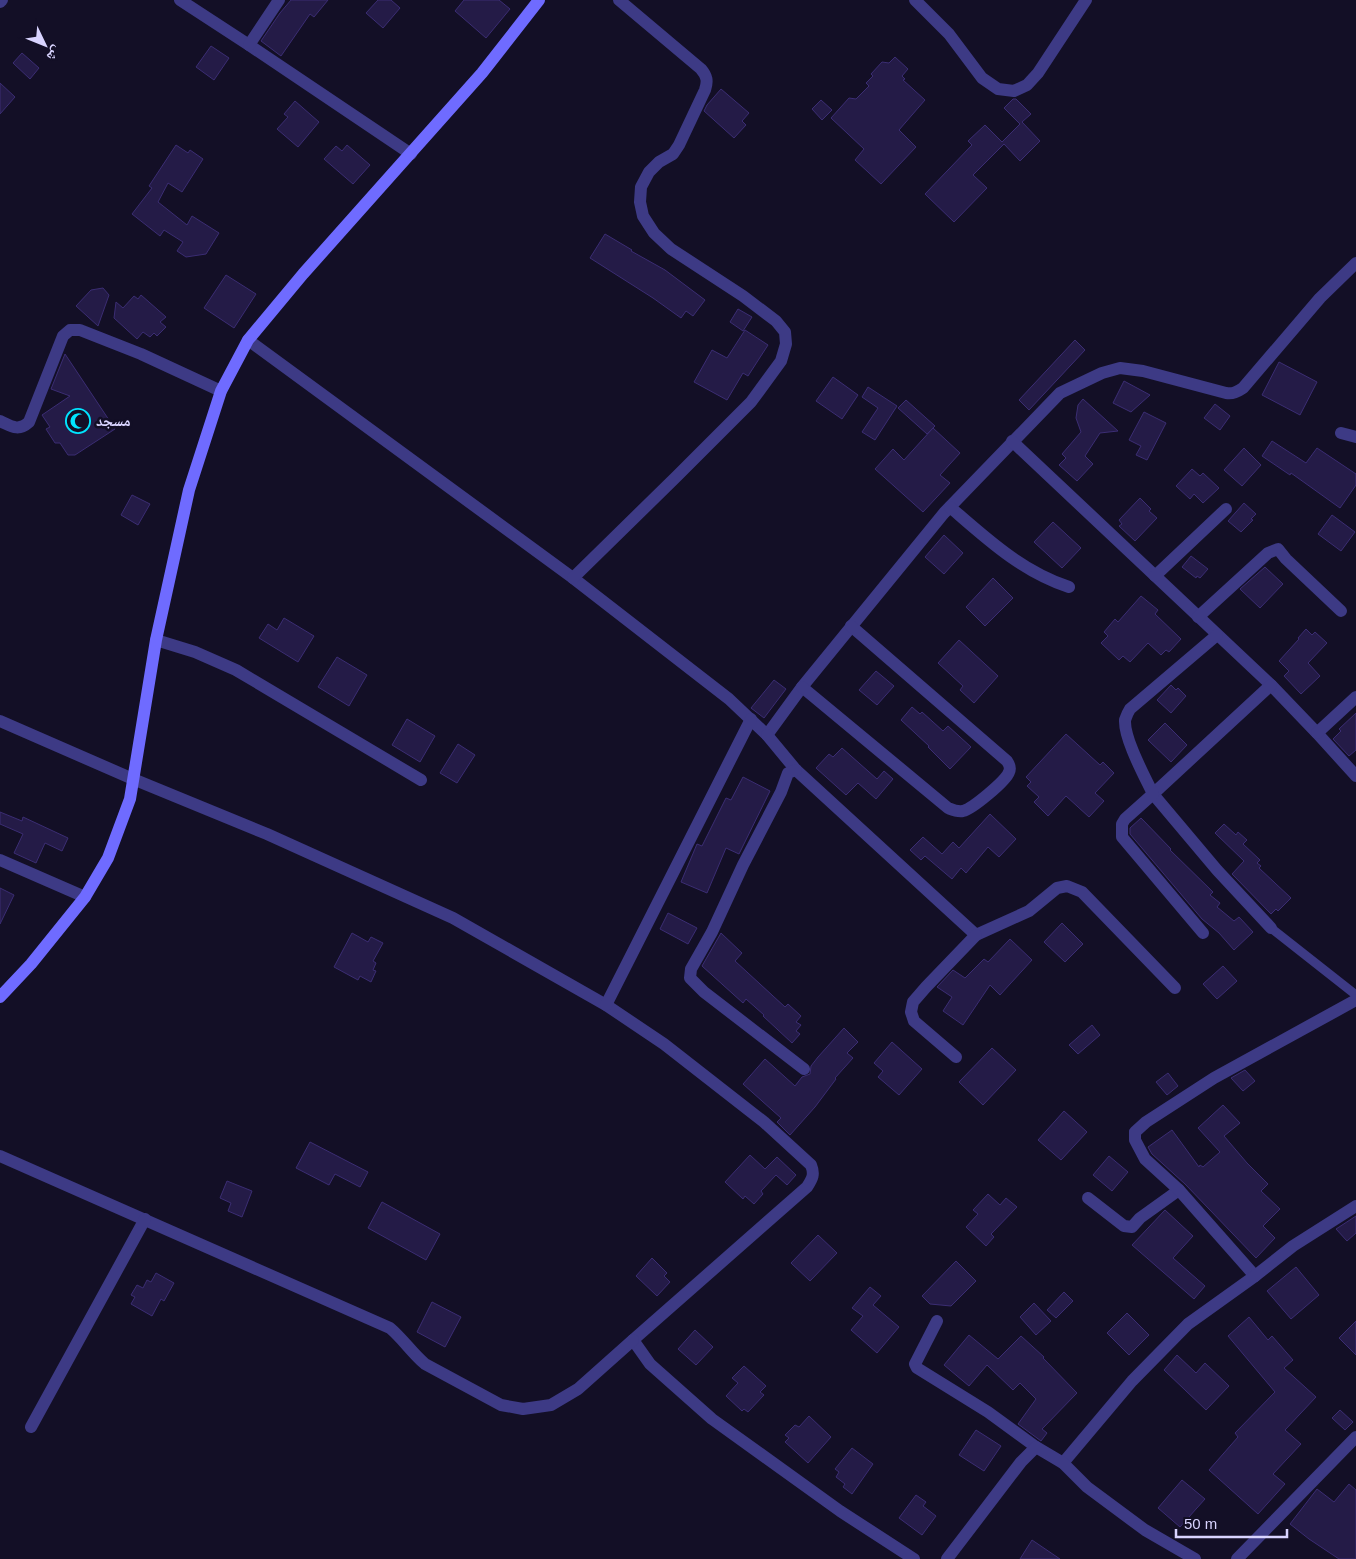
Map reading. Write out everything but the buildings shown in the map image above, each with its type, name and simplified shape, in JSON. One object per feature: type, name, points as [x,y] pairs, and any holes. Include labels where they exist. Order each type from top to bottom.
[{"type":"main road","points":[[0,997],[31,964],[85,897],[108,858],[130,799],[156,640],[190,490],[221,391],[248,340],[303,274],[482,72],[538,0]]},
{"type":"street","points":[[180,0],[411,154]]},
{"type":"street","points":[[249,45],[279,0]]},
{"type":"street","points":[[574,578],[750,402],[781,360],[786,344],[785,332],[776,321],[743,296],[672,249],[654,233],[643,216],[640,202],[641,187],[648,172],[672,154],[680,145],[707,82],[706,75],[701,69],[619,0]]},
{"type":"street","points":[[915,0],[949,34],[982,78],[998,89],[1014,91],[1027,85],[1038,73],[1086,0]]},
{"type":"street","points":[[767,735],[802,687],[950,507],[1060,393],[1102,372],[1120,368],[1143,370],[1226,393],[1238,392],[1320,298],[1356,263]]},
{"type":"street","points":[[0,421],[17,429],[29,422],[63,336],[70,330],[80,330],[141,354],[221,391]]},
{"type":"street","points":[[248,340],[574,578],[729,699],[751,718],[796,770],[976,935]]},
{"type":"street","points":[[1341,433],[1356,437]]},
{"type":"street","points":[[1012,441],[1271,685],[1356,776]]},
{"type":"street","points":[[950,507],[1004,554],[1049,581],[1069,587]]},
{"type":"street","points":[[1155,576],[1226,509]]},
{"type":"street","points":[[1198,617],[1268,553],[1278,549],[1286,560],[1341,611]]},
{"type":"street","points":[[802,687],[954,811],[971,808],[1010,772],[1010,765],[1007,761],[851,626]]},
{"type":"street","points":[[1217,635],[1130,709],[1125,720],[1136,761],[1153,794],[1217,870],[1271,928]]},
{"type":"street","points":[[156,640],[195,652],[236,670],[421,780]]},
{"type":"street","points":[[1203,933],[1122,837],[1122,824],[1271,685]]},
{"type":"street","points":[[1317,733],[1356,697]]},
{"type":"street","points":[[606,1005],[751,718]]},
{"type":"street","points":[[0,721],[133,779],[267,834],[453,918],[606,1005],[664,1044],[764,1122],[811,1165],[814,1172],[807,1187],[578,1389],[551,1405],[523,1408],[501,1405],[425,1364],[414,1355],[401,1337],[390,1328],[0,1156]]},
{"type":"street","points":[[796,770],[788,772],[781,792],[743,865],[712,932],[691,969],[690,978],[704,992],[804,1069]]},
{"type":"street","points":[[0,860],[85,897]]},
{"type":"street","points":[[956,1057],[914,1021],[911,1012],[913,1002],[976,935],[1029,910],[1057,888],[1067,886],[1082,892],[1175,988]]},
{"type":"street","points":[[1255,1276],[1179,1190],[1146,1159],[1135,1140],[1135,1132],[1146,1122],[1214,1078],[1356,1000]]},
{"type":"street","points":[[1088,1198],[1124,1226],[1132,1227],[1140,1218],[1179,1190]]},
{"type":"street","points":[[1064,1463],[1132,1381],[1188,1324],[1293,1246],[1356,1206]]},
{"type":"street","points":[[31,1427],[145,1219]]},
{"type":"street","points":[[937,1321],[915,1364],[917,1368],[988,1412],[1064,1463],[1087,1487],[1145,1530],[1195,1559]]},
{"type":"street","points":[[633,1340],[650,1364],[712,1419],[840,1511],[914,1559]]},
{"type":"street","points":[[1237,1559],[1356,1437]]},
{"type":"street","points":[[947,1559],[1036,1446]]},
{"type":"lane","points":[[1271,928],[1356,995]]},
{"type":"place","name":"مسجد","points":[[78,421]]}]
